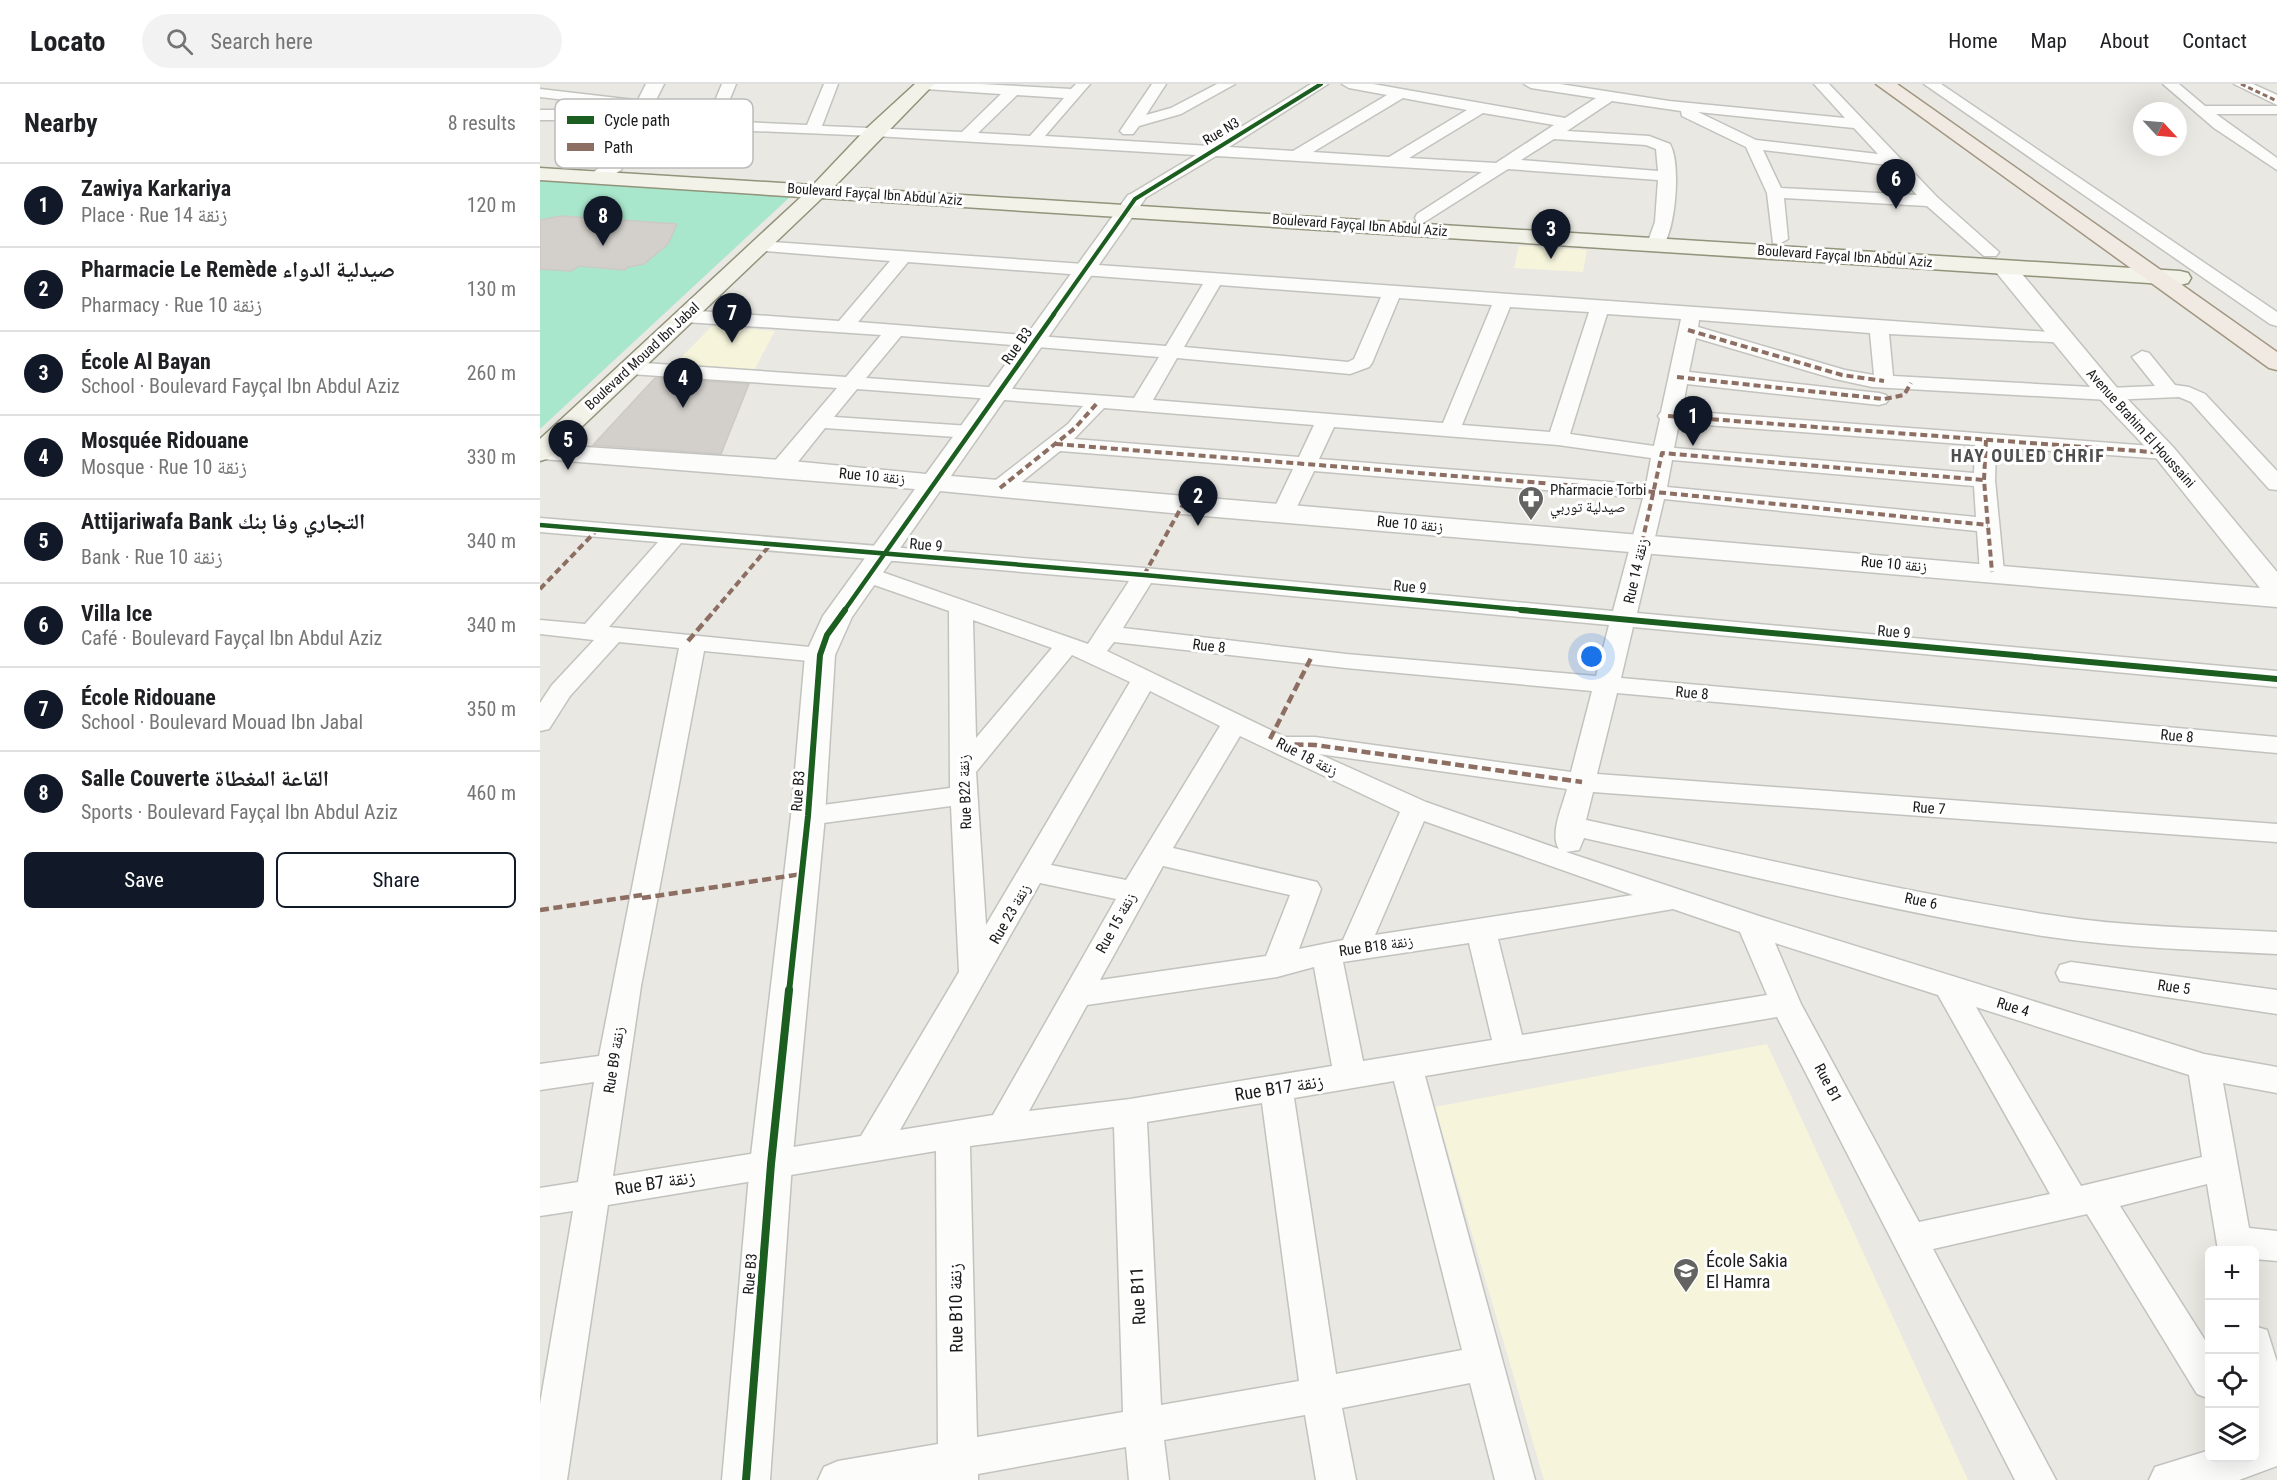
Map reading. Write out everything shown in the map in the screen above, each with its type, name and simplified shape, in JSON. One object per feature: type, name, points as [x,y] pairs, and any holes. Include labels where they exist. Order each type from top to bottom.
[{"type":"main road","name":"Boulevard Mouad Ibn Jabal","points":[[541,452],[824,184],[875,130],[925,84]]},
{"type":"main road","points":[[1885,84],[2134,261],[2157,269]]},
{"type":"main road","points":[[1904,84],[2157,269],[2277,363]]},
{"type":"main road","name":"Boulevard Fayçal Ibn Abdul Aziz","points":[[540,161],[555,162]]},
{"type":"main road","name":"Boulevard Fayçal Ibn Abdul Aziz","points":[[637,168],[824,184],[1130,205],[2157,269],[2181,278]]},
{"type":"main road","name":"Boulevard Fayçal Ibn Abdul Aziz","points":[[540,174],[595,178],[824,184]]},
{"type":"main road","name":"Boulevard Fayçal Ibn Abdul Aziz","points":[[1130,205],[1424,218],[1659,238],[1779,239],[1997,259],[2134,261]]},
{"type":"main road","points":[[2181,278],[2277,345]]},
{"type":"street","points":[[647,99],[655,84]]},
{"type":"street","points":[[722,99],[729,84],[738,84]]},
{"type":"street","points":[[813,130],[831,84]]},
{"type":"street","points":[[925,84],[1014,90],[1080,89]]},
{"type":"street","points":[[1119,145],[1158,84]]},
{"type":"street","points":[[1134,123],[1176,111],[1228,84]]},
{"type":"street","name":"Rue N3","points":[[1130,205],[1211,150],[1321,84]]},
{"type":"street","points":[[1349,84],[1566,123]]},
{"type":"street","points":[[1532,84],[1669,105],[1858,124]]},
{"type":"street","points":[[1821,84],[1889,160],[1931,201],[1997,259]]},
{"type":"street","points":[[1931,84],[2277,320]]},
{"type":"street","points":[[2170,84],[2242,143],[2277,165]]},
{"type":"street","points":[[2241,84],[2277,101]]},
{"type":"street","points":[[1034,140],[1080,89]]},
{"type":"street","points":[[966,136],[1014,90]]},
{"type":"street","points":[[540,93],[570,99]]},
{"type":"street","points":[[1296,156],[1401,93]]},
{"type":"street","points":[[1424,218],[1609,96]]},
{"type":"street","points":[[1669,105],[1753,144],[1889,160]]},
{"type":"street","points":[[1394,161],[1480,108]]},
{"type":"street","points":[[2200,110],[2277,110]]},
{"type":"street","points":[[540,116],[555,116]]},
{"type":"street","points":[[753,126],[813,130],[875,130],[1667,176]]},
{"type":"street","points":[[1550,134],[1657,143],[1664,147],[1667,176],[1659,238]]},
{"type":"street","points":[[2242,143],[2265,141]]},
{"type":"street","points":[[1753,144],[1775,194],[1779,239]]},
{"type":"street","points":[[595,178],[611,168]]},
{"type":"street","points":[[1775,194],[1931,201]]},
{"type":"street","name":"Rue B3","points":[[746,1480],[771,1164],[808,816],[820,655],[827,635],[1130,205]]},
{"type":"street","points":[[758,246],[1600,306],[1689,321],[1879,328],[2062,339]]},
{"type":"street","points":[[844,327],[902,258]]},
{"type":"street","name":"Avenue Brahim El Houssaini","points":[[1997,259],[2062,339],[2165,453],[2277,590]]},
{"type":"street","points":[[2157,269],[2203,270]]},
{"type":"street","points":[[2181,278],[2203,270]]},
{"type":"street","points":[[1140,405],[1215,279]]},
{"type":"street","points":[[685,316],[1036,340],[1358,367],[1393,291]]},
{"type":"street","points":[[1450,430],[1504,299]]},
{"type":"street","points":[[1558,439],[1600,306]]},
{"type":"street","points":[[1689,321],[1842,375],[1911,383],[2109,393],[2169,391],[2193,394],[2277,484]]},
{"type":"street","name":"Rue 14 زنقة","points":[[1568,863],[1571,826],[1625,619],[1655,492],[1668,416],[1689,321]]},
{"type":"street","points":[[1879,328],[1884,381]]},
{"type":"street","points":[[781,468],[895,331]]},
{"type":"street","points":[[2142,357],[2169,391]]},
{"type":"street","points":[[630,368],[999,393],[1450,430],[1558,439],[1662,453],[1984,480]]},
{"type":"street","points":[[1677,377],[1884,399],[1904,395],[1911,383]]},
{"type":"street","points":[[1000,488],[1056,444],[1098,402]]},
{"type":"street","points":[[1668,416],[2165,453]]},
{"type":"street","points":[[1283,513],[1327,420]]},
{"type":"street","points":[[820,422],[970,432]]},
{"type":"street","points":[[1986,440],[1984,480],[1992,572]]},
{"type":"street","points":[[1056,444],[1655,492],[1988,525]]},
{"type":"street","name":"Rue 10 زنقة","points":[[541,452],[781,468],[2277,598]]},
{"type":"street","name":"Rue 9","points":[[540,525],[674,537],[876,564],[1144,575],[2277,679]]},
{"type":"street","points":[[540,723],[674,537]]},
{"type":"street","name":"Rue 18 زنقة","points":[[876,564],[961,608],[1094,654],[1336,773],[1416,808],[1568,863],[1752,925]]},
{"type":"street","points":[[1094,654],[1109,634],[1144,575]]},
{"type":"street","name":"Rue B22 زنقة","points":[[961,608],[964,783],[974,975]]},
{"type":"street","points":[[540,627],[820,655]]},
{"type":"street","name":"Rue 8","points":[[1109,634],[1311,658],[2277,745]]},
{"type":"street","name":"Rue B9 زنقة","points":[[547,1480],[612,1067],[642,898],[693,642]]},
{"type":"street","points":[[808,816],[964,783],[1068,644]]},
{"type":"street","name":"Rue 23 زنقة","points":[[873,1148],[1145,678]]},
{"type":"street","name":"Rue 15 زنقة","points":[[1003,1127],[1133,892],[1236,722]]},
{"type":"street","name":"Rue 7","points":[[1281,744],[1315,745],[1582,782],[2277,833]]},
{"type":"street","points":[[1350,1076],[1340,951],[1416,808]]},
{"type":"street","name":"Rue 6","points":[[1571,826],[1935,904],[2051,926],[2136,935],[2277,942]]},
{"type":"street","points":[[1155,854],[1307,889],[1277,966]]},
{"type":"street","points":[[1034,872],[1133,892]]},
{"type":"street","name":"Rue B18 زنقة","points":[[1076,995],[1277,966],[1340,951],[1677,899]]},
{"type":"street","name":"Rue 4","points":[[1752,925],[2204,1067],[2277,1080]]},
{"type":"street","name":"Rue B1","points":[[1752,925],[1786,1004],[2036,1480]]},
{"type":"street","points":[[1481,931],[1510,1049]]},
{"type":"street","name":"Rue 5","points":[[2071,973],[2277,1002]]},
{"type":"street","points":[[1949,987],[2084,1200],[2205,1375]]},
{"type":"street","name":"Rue B17 زنقة","points":[[771,1164],[1003,1127],[1130,1112],[1786,1004]]},
{"type":"street","points":[[540,1077],[612,1067]]},
{"type":"street","points":[[1406,1067],[1515,1480]]},
{"type":"street","points":[[2204,1067],[2234,1246]]},
{"type":"street","points":[[1276,1088],[1320,1395],[1336,1480]]},
{"type":"street","name":"Rue B11","points":[[1130,1112],[1143,1424],[1149,1480]]},
{"type":"street","name":"Rue B10 زنقة","points":[[953,1135],[958,1470]]},
{"type":"street","name":"Rue B7 زنقة","points":[[540,1202],[771,1164]]},
{"type":"street","points":[[1909,1239],[2084,1200],[2221,1166]]},
{"type":"street","points":[[2259,1246],[2277,1246]]},
{"type":"street","points":[[2255,1354],[2257,1408]]},
{"type":"street","points":[[838,1480],[958,1470],[1143,1424],[1320,1395],[1485,1363]]},
{"type":"street","points":[[2169,1480],[2234,1462]]},
{"type":"shaded area","points":[[1519,246],[1587,250],[1583,272],[1514,268]]},
{"type":"shaded area","points":[[712,326],[775,331],[753,372],[672,367]]},
{"type":"shaded area","name":"École Sakia El Hamra","points":[[1767,1044],[1968,1480],[1544,1480],[1435,1107]]},
{"type":"green space","points":[[540,180],[791,196],[540,429]]},
{"type":"building","points":[[561,216],[677,224],[668,244],[644,264],[628,267],[625,270],[579,266],[571,271],[540,269],[540,220]]},
{"type":"building","points":[[655,378],[749,384],[721,454],[593,445]]},
{"type":"marked path","points":[[2241,84],[2277,101]]},
{"type":"marked path","points":[[1688,330],[1842,375],[1884,381]]},
{"type":"marked path","points":[[1677,377],[1884,399],[1904,395],[1911,383]]},
{"type":"marked path","points":[[1000,488],[1075,428],[1098,402]]},
{"type":"marked path","points":[[1668,416],[2165,453]]},
{"type":"marked path","points":[[1986,440],[1984,480],[1992,572]]},
{"type":"marked path","points":[[1056,444],[1655,492],[1988,525]]},
{"type":"marked path","points":[[1642,543],[1662,453],[1984,480]]},
{"type":"marked path","points":[[1144,575],[1182,506]]},
{"type":"marked path","points":[[540,589],[597,530]]},
{"type":"marked path","points":[[688,641],[770,545]]},
{"type":"marked path","points":[[1270,739],[1311,658]]},
{"type":"marked path","points":[[1281,744],[1315,745],[1582,782]]},
{"type":"marked path","points":[[642,898],[802,874]]},
{"type":"marked path","points":[[540,910],[642,895]]},
{"type":"cycle path","points":[[746,1480],[771,1164],[808,816],[820,655],[827,635],[1135,199],[1321,84]]},
{"type":"cycle path","points":[[540,525],[1144,575],[2277,679]]},
{"type":"place","name":"Villa Ice","points":[[1896,209]]},
{"type":"place","name":"Salle Couverte القاعة المغطاة","points":[[603,246]]},
{"type":"place","name":"École Al Bayan","points":[[1551,259]]},
{"type":"place","name":"École Ridouane","points":[[732,343]]},
{"type":"place","name":"Mosquée Ridouane","points":[[683,408]]},
{"type":"place","name":"Zawiya Karkariya","points":[[1693,446]]},
{"type":"place","name":"Attijariwafa Bank التجاري وفا بنك","points":[[568,470]]},
{"type":"place","name":"Pharmacie Torbi صيدلية توربي","points":[[1531,522]]},
{"type":"place","name":"Pharmacie Le Remède صيدلية الدواء","points":[[1198,526]]},
{"type":"place","name":"École Sakia El Hamra","points":[[1686,1294]]},
{"type":"district","name":"HAY OULED CHRIF","points":[[2028,456]]}]
